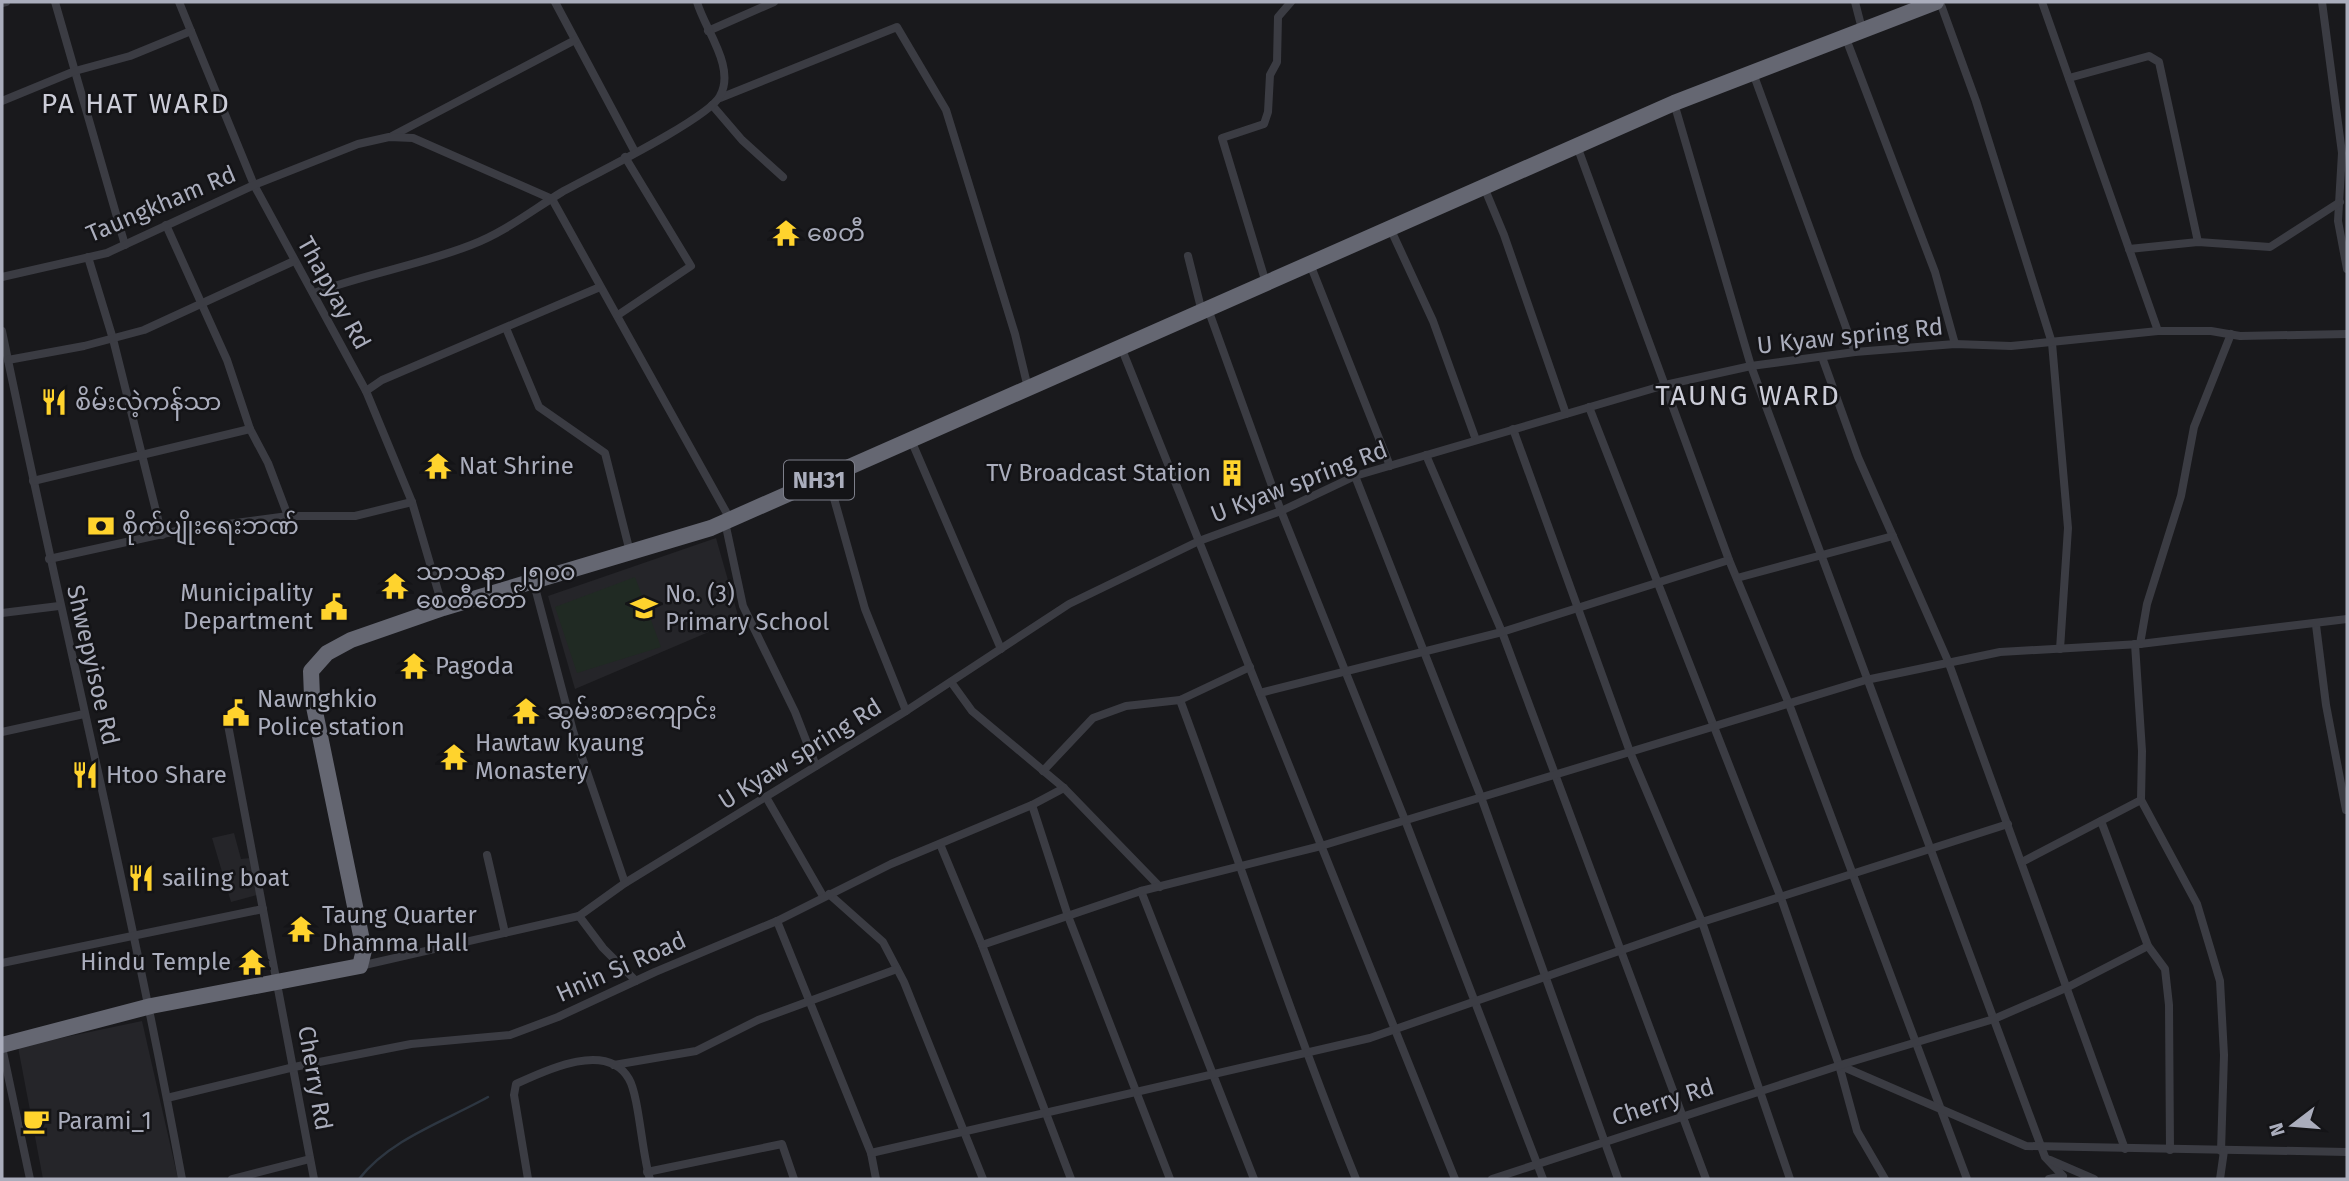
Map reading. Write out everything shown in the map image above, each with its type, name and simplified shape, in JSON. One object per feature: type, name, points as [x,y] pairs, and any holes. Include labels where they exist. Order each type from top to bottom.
[{"type":"highway","name":"NH31","points":[[360,966],[364,950],[312,697],[311,671],[327,653],[351,640],[443,608],[728,521],[1674,103],[1938,2]]},
{"type":"highway","points":[[2,1046],[150,1006],[279,984],[360,966]]},
{"type":"street","points":[[55,2],[125,245]]},
{"type":"street","name":"Thapyay Rd","points":[[179,2],[254,185],[366,391],[412,502],[443,608]]},
{"type":"street","points":[[555,2],[635,152]]},
{"type":"street","points":[[697,2],[722,62],[725,80],[720,98]]},
{"type":"street","points":[[708,31],[774,2]]},
{"type":"street","points":[[1266,283],[1222,138],[1264,124],[1268,112],[1270,75],[1277,62],[1278,17],[1291,2]]},
{"type":"street","points":[[1855,2],[1862,29]]},
{"type":"street","points":[[1938,2],[1976,101],[2052,343],[2068,528],[2060,649]]},
{"type":"street","points":[[2042,2],[2158,331]]},
{"type":"street","points":[[2322,2],[2342,153],[2339,221],[2347,269]]},
{"type":"street","points":[[314,293],[502,233],[552,199],[698,117],[720,98],[897,27],[946,110],[1015,334],[1028,388]]},
{"type":"street","points":[[2,101],[75,71],[130,57],[191,31]]},
{"type":"street","points":[[1845,36],[1935,272],[1955,344]]},
{"type":"street","points":[[389,137],[575,40]]},
{"type":"street","points":[[2069,78],[2149,56],[2159,62],[2198,242]]},
{"type":"street","points":[[1753,72],[1855,352]]},
{"type":"street","points":[[1674,103],[1751,366],[2041,1147],[2045,1157],[2064,1178]]},
{"type":"street","points":[[712,105],[741,140],[783,177]]},
{"type":"street","points":[[389,137],[412,138],[552,199],[728,521],[743,606],[795,712],[816,766]]},
{"type":"street","name":"Taungkham Rd","points":[[2,277],[88,257],[125,245],[254,185],[358,144],[389,137]]},
{"type":"street","points":[[1577,146],[1729,560],[1788,704],[1968,1179]]},
{"type":"street","points":[[618,316],[691,266],[625,157]]},
{"type":"street","points":[[1484,187],[1504,235],[1566,414]]},
{"type":"street","points":[[2129,249],[2198,242],[2270,247],[2340,202]]},
{"type":"street","points":[[166,225],[227,360],[250,429],[268,463],[288,516]]},
{"type":"street","points":[[1390,228],[1433,321],[1476,440]]},
{"type":"street","points":[[1188,256],[1205,310],[1281,511],[1405,820],[1543,1179]]},
{"type":"street","points":[[88,257],[113,339],[162,535]]},
{"type":"street","points":[[8,360],[113,339],[144,330],[294,261]]},
{"type":"street","points":[[1310,264],[1390,466]]},
{"type":"street","points":[[366,391],[382,380],[600,287]]},
{"type":"street","points":[[506,328],[539,407],[605,453],[631,552]]},
{"type":"street","name":"Shwepyisoe Rd","points":[[2,331],[49,559],[150,1006],[182,1179]]},
{"type":"street","name":"U Kyaw spring Rd","points":[[360,966],[579,916],[625,883],[906,711],[1069,604],[1199,541],[1281,511],[1355,476],[1665,385],[1751,366],[1855,352],[1955,344],[2011,346],[2158,331],[2347,334]]},
{"type":"street","points":[[2220,1179],[2223,1151],[2224,1028],[2220,981],[2197,904],[2141,800],[2138,644],[2147,604],[2181,496],[2194,427],[2231,334]]},
{"type":"street","points":[[1121,347],[1455,1179]]},
{"type":"street","points":[[1822,357],[1858,457],[1948,661],[2125,1149]]},
{"type":"street","points":[[1589,407],[1655,584],[1780,897],[1843,1064],[1857,1131],[1885,1179]]},
{"type":"street","points":[[33,481],[250,429]]},
{"type":"street","points":[[1513,429],[1630,752],[1702,922],[1790,1179]]},
{"type":"street","points":[[911,440],[1001,649]]},
{"type":"street","points":[[1426,455],[1502,632],[1706,1179]]},
{"type":"street","points":[[1355,476],[1480,797],[1618,1179]]},
{"type":"street","points":[[828,477],[865,609],[906,711]]},
{"type":"street","points":[[49,559],[162,535],[288,516],[355,516],[412,502]]},
{"type":"street","points":[[1737,578],[1893,536]]},
{"type":"street","points":[[1260,693],[1502,632],[1729,560]]},
{"type":"street","points":[[533,580],[573,731],[625,883]]},
{"type":"street","points":[[2,613],[60,606]]},
{"type":"street","points":[[982,945],[1142,891],[1321,846],[1866,680],[2000,652],[2138,644],[2316,625],[2347,619]]},
{"type":"street","points":[[2316,625],[2326,705],[2346,810]]},
{"type":"street","points":[[1042,771],[1093,718],[1126,706],[1180,700],[1250,667]]},
{"type":"street","points":[[950,682],[972,711],[1064,788],[1160,887]]},
{"type":"street","points":[[1180,700],[1241,866],[1304,1053],[1356,1179]]},
{"type":"street","points":[[2,732],[84,714]]},
{"type":"street","name":"Cherry Rd","points":[[228,726],[314,1179]]},
{"type":"street","name":"Hnin Si Road","points":[[167,1098],[294,1067],[411,1044],[510,1035],[558,1017],[777,920],[826,895],[1032,805],[1064,788]]},
{"type":"street","points":[[766,797],[826,895],[883,942],[897,968],[983,1179]]},
{"type":"street","points":[[2022,862],[2141,800]]},
{"type":"street","points":[[1032,805],[1068,916],[1170,1179]]},
{"type":"street","points":[[2101,821],[2148,946],[2165,969],[2169,1005],[2170,1150]]},
{"type":"street","points":[[871,1153],[1304,1053],[1395,1029],[1702,922],[2008,824]]},
{"type":"street","points":[[940,844],[982,945],[1071,1179]]},
{"type":"street","points":[[487,855],[505,933]]},
{"type":"street","points":[[1142,891],[1254,1179]]},
{"type":"street","points":[[2,963],[263,909]]},
{"type":"street","points":[[579,916],[603,948],[636,981]]},
{"type":"street","points":[[777,920],[871,1153],[876,1179]]},
{"type":"street","name":"Cherry Rd","points":[[1492,1179],[1843,1064],[1994,1020],[2068,987],[2148,946]]},
{"type":"street","points":[[528,1179],[514,1095],[516,1084],[563,1063],[581,1060],[614,1065],[696,1051],[758,1020],[897,968]]},
{"type":"street","points":[[2,1046],[30,1179]]},
{"type":"street","points":[[1843,1064],[2094,1179]]},
{"type":"street","points":[[614,1065],[629,1079],[648,1176],[782,1144],[794,1179]]},
{"type":"street","points":[[2026,1146],[2347,1152]]},
{"type":"street","points":[[232,1179],[310,1159]]},
{"type":"street","points":[[2049,1179],[2064,1178]]},
{"type":"shaded area","name":"No. (3) Primary School","points":[[716,538],[739,619],[575,689],[548,596]]},
{"type":"shaded area","points":[[635,577],[661,647],[577,673],[555,607]]},
{"type":"shaded area","points":[[234,833],[241,859],[250,858],[257,895],[231,902],[212,838]]},
{"type":"shaded area","points":[[142,1021],[178,1179],[43,1179],[18,1047]]},
{"type":"waterway","points":[[359,1179],[372,1165],[402,1142],[488,1097]]},
{"type":"place","name":"စေတီ","points":[[786,233]]},
{"type":"place","name":"စိမ်းလဲ့ကန်သာ","points":[[54,402]]},
{"type":"place","name":"Nat Shrine","points":[[438,466]]},
{"type":"place","name":"TV Broadcast Station","points":[[1232,473]]},
{"type":"place","name":"စိုက်ပျိုးရေးဘဏ်","points":[[101,526]]},
{"type":"place","name":"သာသနာ ၂၅၀၀ စေတီတော်","points":[[395,586]]},
{"type":"place","name":"Municipality Department","points":[[334,607]]},
{"type":"place","name":"No. (3) Primary School","points":[[644,608]]},
{"type":"place","name":"Pagoda","points":[[414,666]]},
{"type":"place","name":"ဆွမ်းစားကျောင်း","points":[[526,711]]},
{"type":"place","name":"Nawnghkio Police station","points":[[236,713]]},
{"type":"place","name":"Hawtaw kyaung Monastery","points":[[454,757]]},
{"type":"place","name":"Htoo Share","points":[[85,775]]},
{"type":"place","name":"sailing boat","points":[[141,878]]},
{"type":"place","name":"Taung Quarter Dhamma Hall","points":[[301,929]]},
{"type":"place","name":"Hindu Temple","points":[[252,962]]},
{"type":"place","name":"Parami_1","points":[[36,1121]]},
{"type":"district","name":"PA HAT WARD","points":[[136,103]]},
{"type":"district","name":"TAUNG WARD","points":[[1748,395]]}]
